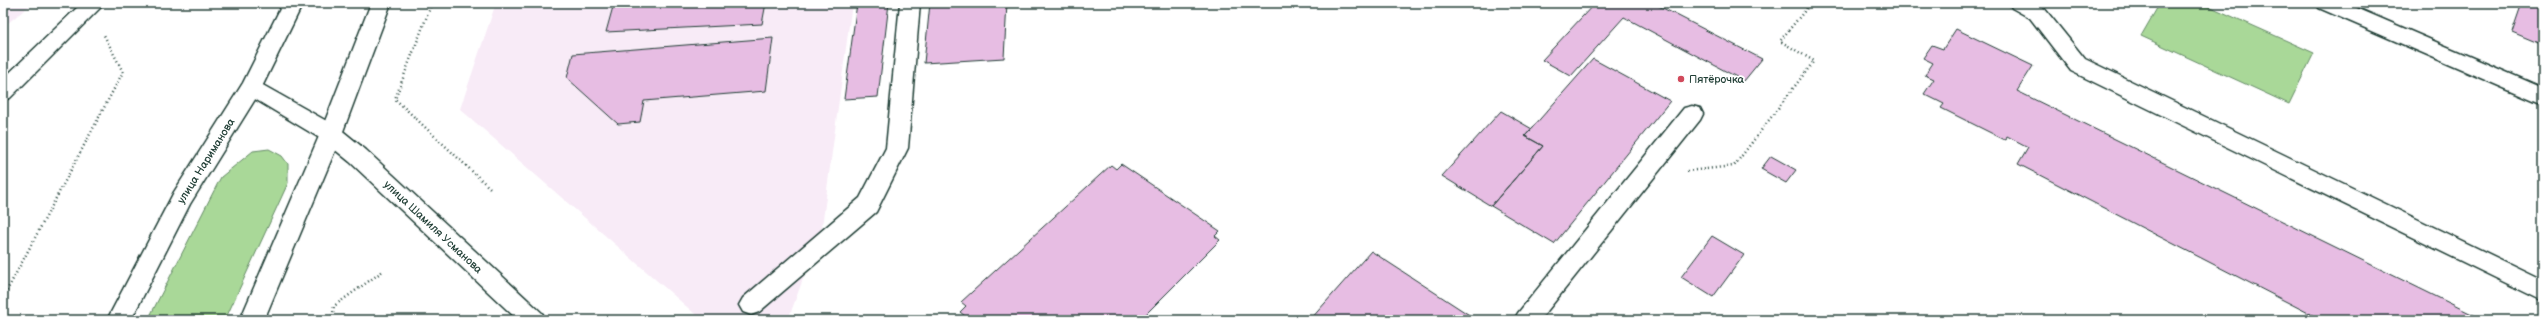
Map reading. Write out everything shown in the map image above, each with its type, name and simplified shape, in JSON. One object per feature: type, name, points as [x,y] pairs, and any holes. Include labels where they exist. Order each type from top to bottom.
[{"type":"main road","name":"улица Нариманова","points":[[120,320],[182,198],[252,87],[293,3]]},
{"type":"main road","points":[[252,320],[331,134],[381,3]]},
{"type":"main road","points":[[751,305],[868,205],[897,148],[910,3]]},
{"type":"main road","points":[[2019,3],[2037,12],[2078,65],[2543,291]]},
{"type":"main road","points":[[2326,3],[2543,97]]},
{"type":"main road","points":[[3,92],[93,5]]},
{"type":"main road","name":"улица Шамиля Усманова","points":[[252,87],[331,134],[358,156],[534,320]]},
{"type":"main road","points":[[1526,320],[1692,114]]},
{"type":"path","points":[[432,3],[395,100],[490,188]]},
{"type":"path","points":[[1642,176],[1734,166],[1814,61],[1780,41],[1811,3]]},
{"type":"path","points":[[3,298],[123,72],[93,5]]},
{"type":"path","points":[[332,320],[334,306],[383,271]]},
{"type":"shaded area","points":[[3,3],[33,3],[3,27]]},
{"type":"shaded area","points":[[496,3],[852,3],[822,227],[788,320],[702,320],[460,109]]},
{"type":"green space","points":[[2160,3],[2202,3],[2314,53],[2289,104],[2141,36]]},
{"type":"green space","points":[[269,149],[282,156],[288,164],[288,183],[225,320],[148,320],[221,177],[253,151]]},
{"type":"building","points":[[614,3],[766,3],[762,24],[606,32]]},
{"type":"building","points":[[857,3],[889,3],[878,97],[844,99]]},
{"type":"building","points":[[930,3],[1007,3],[1004,58],[924,63]]},
{"type":"building","points":[[1595,3],[1653,3],[1762,59],[1744,81],[1624,17],[1571,76],[1542,60]]},
{"type":"building","points":[[2522,3],[2543,3],[2543,45],[2512,32]]},
{"type":"building","points":[[1956,29],[2033,66],[2017,91],[2484,320],[2322,320],[2018,164],[2028,147],[2007,136],[2005,140],[1941,108],[1944,104],[1924,94],[1934,79],[1925,75],[1933,63],[1923,58],[1932,45],[1943,49]]},
{"type":"building","points":[[773,38],[766,91],[644,101],[640,122],[618,124],[567,78],[573,54]]},
{"type":"building","points":[[1593,59],[1670,101],[1554,244],[1491,206],[1543,146],[1525,136]]},
{"type":"building","points":[[1501,111],[1532,129],[1525,136],[1543,146],[1491,206],[1442,176]]},
{"type":"building","points":[[1771,156],[1796,170],[1786,183],[1761,169]]},
{"type":"building","points":[[1121,164],[1220,231],[1215,236],[1220,240],[1140,320],[970,320],[960,312],[966,306],[961,302],[1111,165],[1116,169]]},
{"type":"building","points":[[1712,236],[1744,255],[1713,297],[1681,277]]},
{"type":"building","points":[[1371,251],[1477,320],[1310,320]]},
{"type":"place","name":"Пятёрочка","points":[[1681,79]]}]
